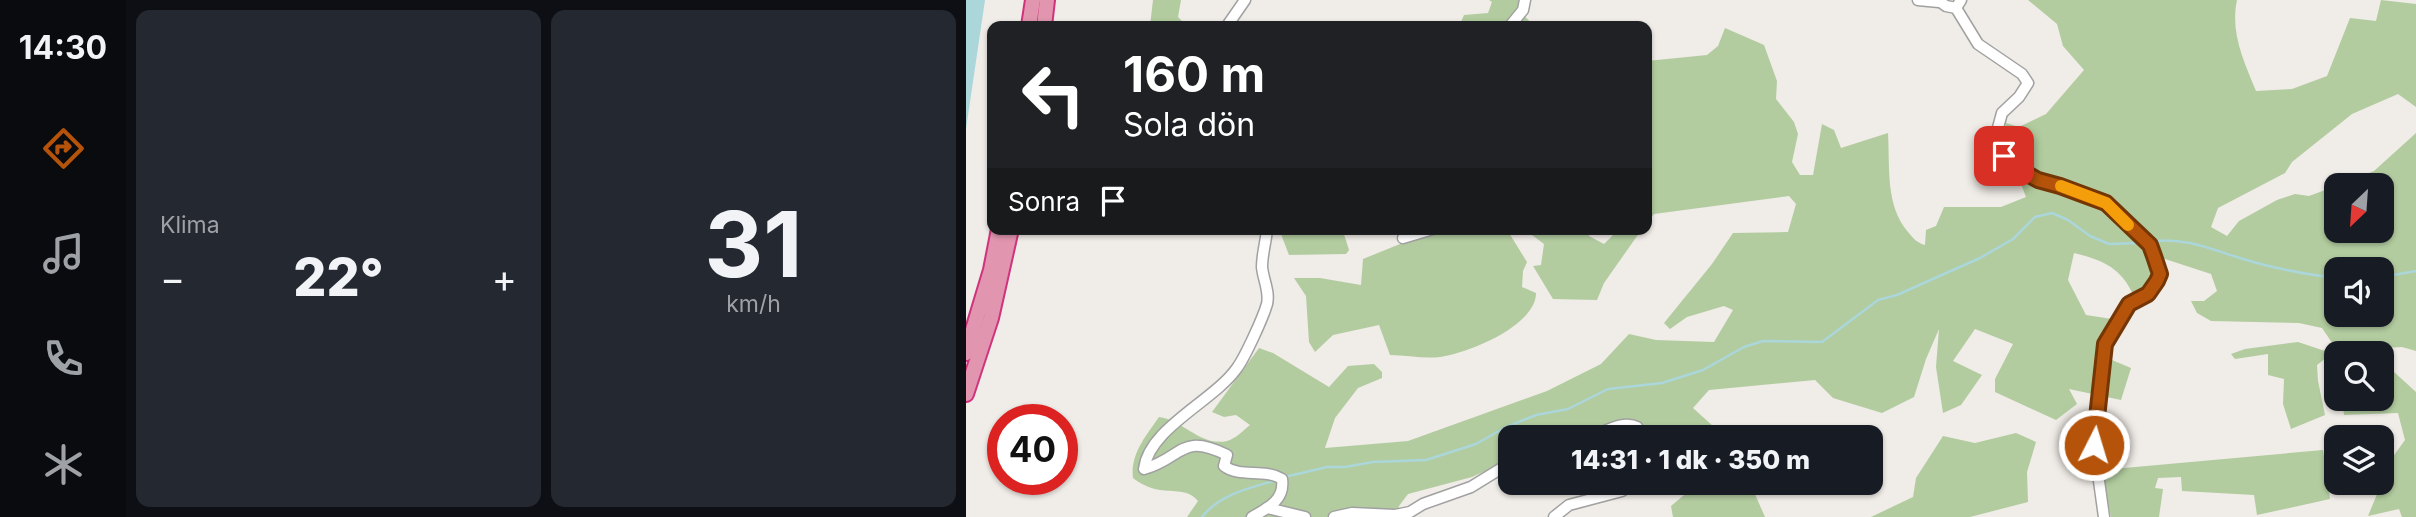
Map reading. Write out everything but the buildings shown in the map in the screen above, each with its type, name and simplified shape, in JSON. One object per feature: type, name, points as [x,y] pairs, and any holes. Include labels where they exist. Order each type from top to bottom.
[{"type":"highway","points":[[1030,21],[1033,0]]},
{"type":"highway","points":[[1045,21],[1047,0]]},
{"type":"highway","points":[[966,353],[991,270],[998,235]]},
{"type":"highway","points":[[966,394],[990,318],[1010,235]]},
{"type":"street","points":[[1230,21],[1245,0]]},
{"type":"street","points":[[1515,21],[1523,10],[1525,0]]},
{"type":"street","points":[[1918,0],[1959,4],[1978,44],[2022,75],[2028,83],[2019,97],[2001,113],[1996,135],[2004,156],[2020,170],[2038,180],[2106,203],[2150,245],[2160,274],[2148,294],[2129,304],[2105,344],[2094,445],[2104,517]]},
{"type":"street","points":[[1252,517],[1276,502],[1283,487],[1282,479],[1275,475],[1231,471],[1224,466],[1227,455],[1209,446],[1194,445],[1181,448],[1144,470],[1145,459],[1152,447],[1185,414],[1227,381],[1239,366],[1267,303],[1262,269],[1266,235]]},
{"type":"street","points":[[1403,238],[1413,235]]},
{"type":"street","points":[[1334,517],[1352,513],[1395,515],[1410,512],[1423,504],[1471,487],[1498,470]]},
{"type":"street","points":[[1554,517],[1569,505],[1607,495]]},
{"type":"street","points":[[1267,508],[1305,517]]},
{"type":"green space","points":[[1153,0],[1181,0],[1178,17],[1182,21],[1151,21]]},
{"type":"green space","points":[[1489,0],[1519,0],[1517,8],[1529,21],[1461,21],[1464,15],[1488,13],[1492,2]]},
{"type":"green space","points":[[2028,0],[2237,0],[2237,35],[2256,91],[2292,89],[2327,76],[2350,18],[2376,21],[2381,0],[2416,4],[2416,107],[2398,94],[2352,114],[2292,162],[2285,173],[2218,208],[2211,227],[2227,236],[2239,221],[2277,200],[2295,194],[2309,196],[2324,190],[2324,243],[2394,243],[2394,173],[2369,173],[2416,133],[2416,351],[2394,347],[2394,341],[2331,341],[2322,328],[2299,323],[2211,321],[2197,313],[2191,301],[2204,301],[2217,291],[2211,274],[2165,259],[2150,259],[2149,280],[2133,294],[2122,277],[2109,266],[2074,253],[2068,280],[2086,315],[2112,319],[2100,345],[2100,355],[2131,368],[2121,400],[2069,389],[2077,404],[2056,420],[1995,392],[1995,379],[2013,344],[1975,329],[1953,361],[1982,375],[1961,405],[1943,413],[1936,367],[1939,329],[1914,397],[1882,413],[1833,398],[1815,380],[1709,390],[1693,408],[1712,425],[1641,425],[1623,419],[1605,425],[1498,425],[1498,465],[1472,477],[1408,494],[1399,506],[1396,517],[1187,517],[1198,501],[1194,497],[1152,488],[1133,478],[1136,453],[1159,417],[1168,419],[1200,437],[1218,442],[1233,438],[1250,425],[1236,415],[1224,417],[1212,412],[1259,348],[1273,353],[1329,387],[1348,366],[1374,364],[1382,372],[1382,378],[1358,388],[1335,418],[1325,448],[1408,441],[1547,391],[1601,364],[1629,334],[1656,340],[1714,342],[1733,310],[1724,306],[1687,317],[1670,329],[1664,323],[1712,264],[1733,233],[1788,232],[1796,204],[1789,196],[1654,214],[1652,217],[1652,60],[1707,55],[1718,46],[1725,28],[1764,45],[1777,81],[1776,99],[1794,122],[1798,134],[1792,162],[1800,175],[1813,175],[1822,124],[1834,130],[1841,148],[1888,133],[1890,185],[1895,210],[1908,232],[1925,245],[1926,230],[1936,226],[1944,207],[2001,207],[2026,197],[2004,139],[2006,123],[2019,127],[2046,114],[2084,70],[2063,46],[2057,24]]},
{"type":"green space","points":[[1281,235],[1344,235],[1349,250],[1346,254],[1289,255]]},
{"type":"green space","points":[[1431,235],[1510,235],[1527,262],[1523,271],[1522,287],[1536,293],[1533,305],[1513,327],[1483,344],[1452,354],[1434,357],[1390,355],[1379,325],[1333,335],[1315,352],[1309,342],[1306,296],[1294,278],[1320,278],[1361,285],[1363,259]]},
{"type":"green space","points":[[1532,235],[1589,235],[1604,244],[1613,235],[1638,235],[1604,283],[1597,300],[1553,299],[1533,266],[1541,265],[1544,244]]},
{"type":"green space","points":[[2298,342],[2324,351],[2324,360],[2317,365],[2325,415],[2291,429],[2283,404],[2284,379],[2268,375],[2268,354],[2235,359],[2231,354],[2245,349]]},
{"type":"green space","points":[[2394,372],[2416,392],[2416,517],[2402,517],[2399,509],[2368,516],[2377,495],[2394,495],[2394,455],[2405,440],[2398,413],[2344,415],[2344,411],[2394,411]]},
{"type":"green space","points":[[2016,433],[2036,442],[2027,472],[2028,502],[1970,517],[1871,517],[1913,497],[1916,478],[1943,436],[1975,443]]},
{"type":"green space","points":[[2323,450],[2324,495],[2329,495],[2330,499],[2257,515],[2254,495],[2182,491],[2181,477],[2158,478],[2155,488],[2163,489],[2159,517],[2111,517],[2102,470]]},
{"type":"green space","points":[[1684,495],[1755,495],[1765,517],[1673,517],[1671,506]]},
{"type":"water","points":[[966,0],[985,0],[966,129]]},
{"type":"waterway","points":[[1289,476],[1327,467],[1426,460],[1476,444],[1506,427],[1536,415],[1568,409],[1608,389],[1662,383],[1703,370],[1744,347],[1763,341],[1822,342],[1878,300],[1897,295],[1980,258],[2013,239],[2035,217],[2052,213],[2109,244],[2139,243]]},
{"type":"waterway","points":[[2155,241],[2188,243],[2276,268],[2324,276]]},
{"type":"waterway","points":[[2394,275],[2416,271]]},
{"type":"waterway","points":[[1202,517],[1225,498],[1274,481]]},
{"type":"slow traffic","points":[[2061,186],[2106,203],[2128,225]]},
{"type":"route","points":[[2004,156],[2020,170],[2038,180],[2106,203],[2150,245],[2160,274],[2148,294],[2129,304],[2105,344],[2094,445]]}]
